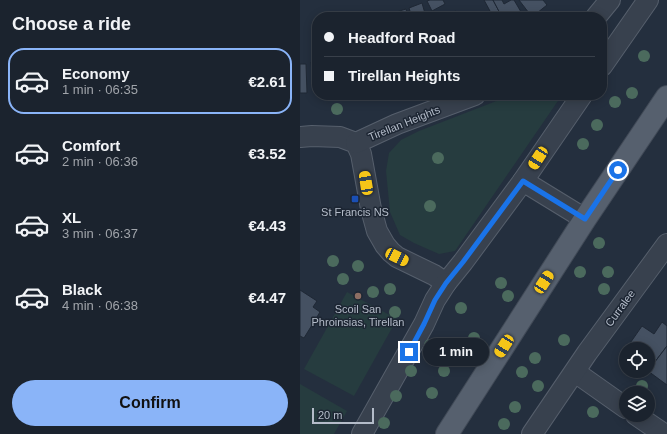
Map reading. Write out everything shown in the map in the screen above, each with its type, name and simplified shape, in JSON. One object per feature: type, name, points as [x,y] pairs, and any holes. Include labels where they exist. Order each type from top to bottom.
[{"type":"main road","points":[[447,434],[585,219],[667,97]]},
{"type":"street","points":[[600,12],[610,0]]},
{"type":"street","points":[[607,59],[648,0]]},
{"type":"street","name":"Tirellan Heights","points":[[356,143],[397,124],[462,100]]},
{"type":"street","points":[[362,434],[424,324],[435,300],[446,283],[523,181],[579,100]]},
{"type":"street","name":"Tirellan Heights","points":[[300,137],[340,137],[356,143],[361,154],[371,209],[377,231],[385,245],[397,257],[434,275],[446,283]]},
{"type":"street","points":[[523,181],[585,219]]},
{"type":"street","name":"Curralee","points":[[532,434],[587,353],[667,244]]},
{"type":"street","points":[[575,372],[619,403]]},
{"type":"street","points":[[646,422],[664,434]]},
{"type":"green space","points":[[499,100],[559,100],[455,251],[439,254],[400,235],[390,212],[386,171],[389,153],[401,140],[419,131]]},
{"type":"green space","points":[[347,292],[397,319],[354,396],[304,369]]},
{"type":"green space","points":[[300,384],[347,411],[334,434],[300,434]]},
{"type":"building","points":[[443,0],[445,4],[432,11],[427,1]]},
{"type":"building","points":[[484,0],[493,0],[499,12],[488,12],[490,11]]},
{"type":"building","points":[[493,0],[502,0],[504,4],[514,0],[521,12],[499,12]]},
{"type":"building","points":[[519,0],[543,0],[547,5],[538,12],[528,12]]},
{"type":"building","points":[[422,3],[425,12],[410,12],[409,8]]},
{"type":"building","points":[[406,9],[407,12],[396,12]]},
{"type":"building","points":[[300,64],[306,64],[307,93],[300,93]]},
{"type":"building","points":[[300,290],[317,301],[313,307],[320,312],[304,338],[300,336]]},
{"type":"building","points":[[662,322],[667,326],[667,346],[655,362],[655,342],[631,342],[642,326],[654,334]]},
{"type":"building","points":[[667,346],[667,385],[655,376],[655,362]]},
{"type":"place","name":"St Francis NS","points":[[355,199]]},
{"type":"place","name":"Scoil San Phroinsias, Tirellan","points":[[358,296]]},
{"type":"route","points":[[409,352],[435,300],[446,283],[523,181],[585,219],[618,170]]}]
